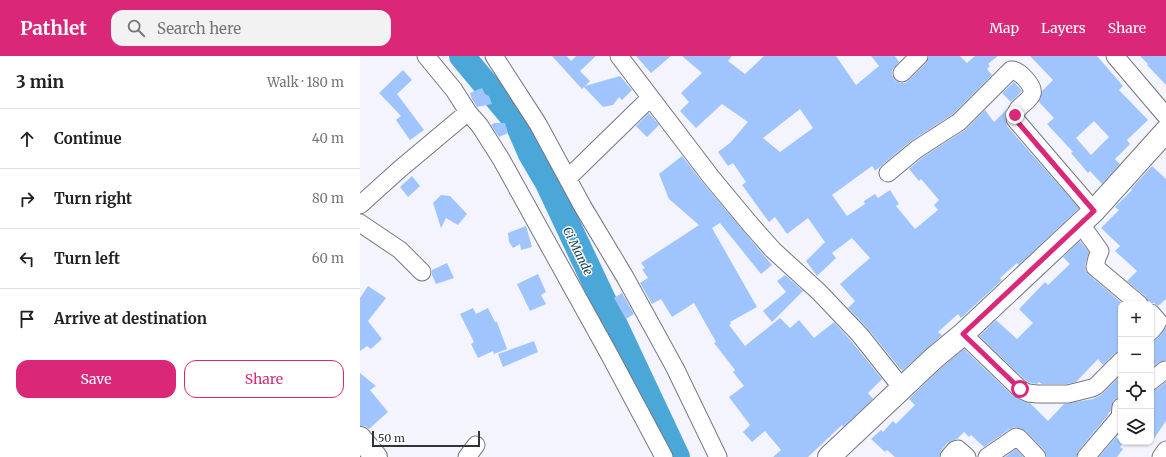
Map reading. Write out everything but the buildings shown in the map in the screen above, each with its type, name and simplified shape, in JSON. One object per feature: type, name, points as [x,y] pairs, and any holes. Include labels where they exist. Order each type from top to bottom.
[{"type":"main road","points":[[830,457],[902,388],[963,334],[1087,217],[1166,131]]},
{"type":"main road","points":[[360,438],[376,457]]},
{"type":"street","points":[[426,56],[454,90],[468,112],[480,126],[501,159],[664,457]]},
{"type":"street","points":[[494,56],[538,124],[582,205],[625,277],[675,368],[718,457]]},
{"type":"street","points":[[619,56],[712,177],[773,250],[819,292],[860,335],[902,388]]},
{"type":"street","points":[[902,73],[919,56]]},
{"type":"street","points":[[1115,56],[1166,116]]},
{"type":"street","points":[[888,173],[917,149],[959,122],[1011,70],[1018,71],[1032,87],[1033,91],[1032,95],[1017,109],[1015,119],[1087,217],[1100,250],[1096,258],[1095,267],[1135,301]]},
{"type":"street","points":[[569,181],[650,98]]},
{"type":"street","points":[[360,205],[400,168],[468,112]]},
{"type":"street","points":[[360,223],[400,250],[422,272]]},
{"type":"street","points":[[1154,316],[1158,321],[1154,327]]},
{"type":"street","points":[[963,334],[1020,389],[1037,394],[1068,394],[1094,388],[1118,363]]},
{"type":"street","points":[[1154,379],[1165,370]]},
{"type":"street","points":[[1086,457],[1120,417],[1121,409]]},
{"type":"street","points":[[988,457],[1016,437],[1019,438],[1037,457]]},
{"type":"street","points":[[949,457],[954,450],[958,449],[967,457]]},
{"type":"street","points":[[1161,457],[1166,450]]},
{"type":"waterway","name":"Ci Mande","points":[[462,56],[517,122],[531,154],[548,183],[677,457]]},
{"type":"route","points":[[1015,115],[1015,119],[1094,211],[963,334],[1020,389]]}]
